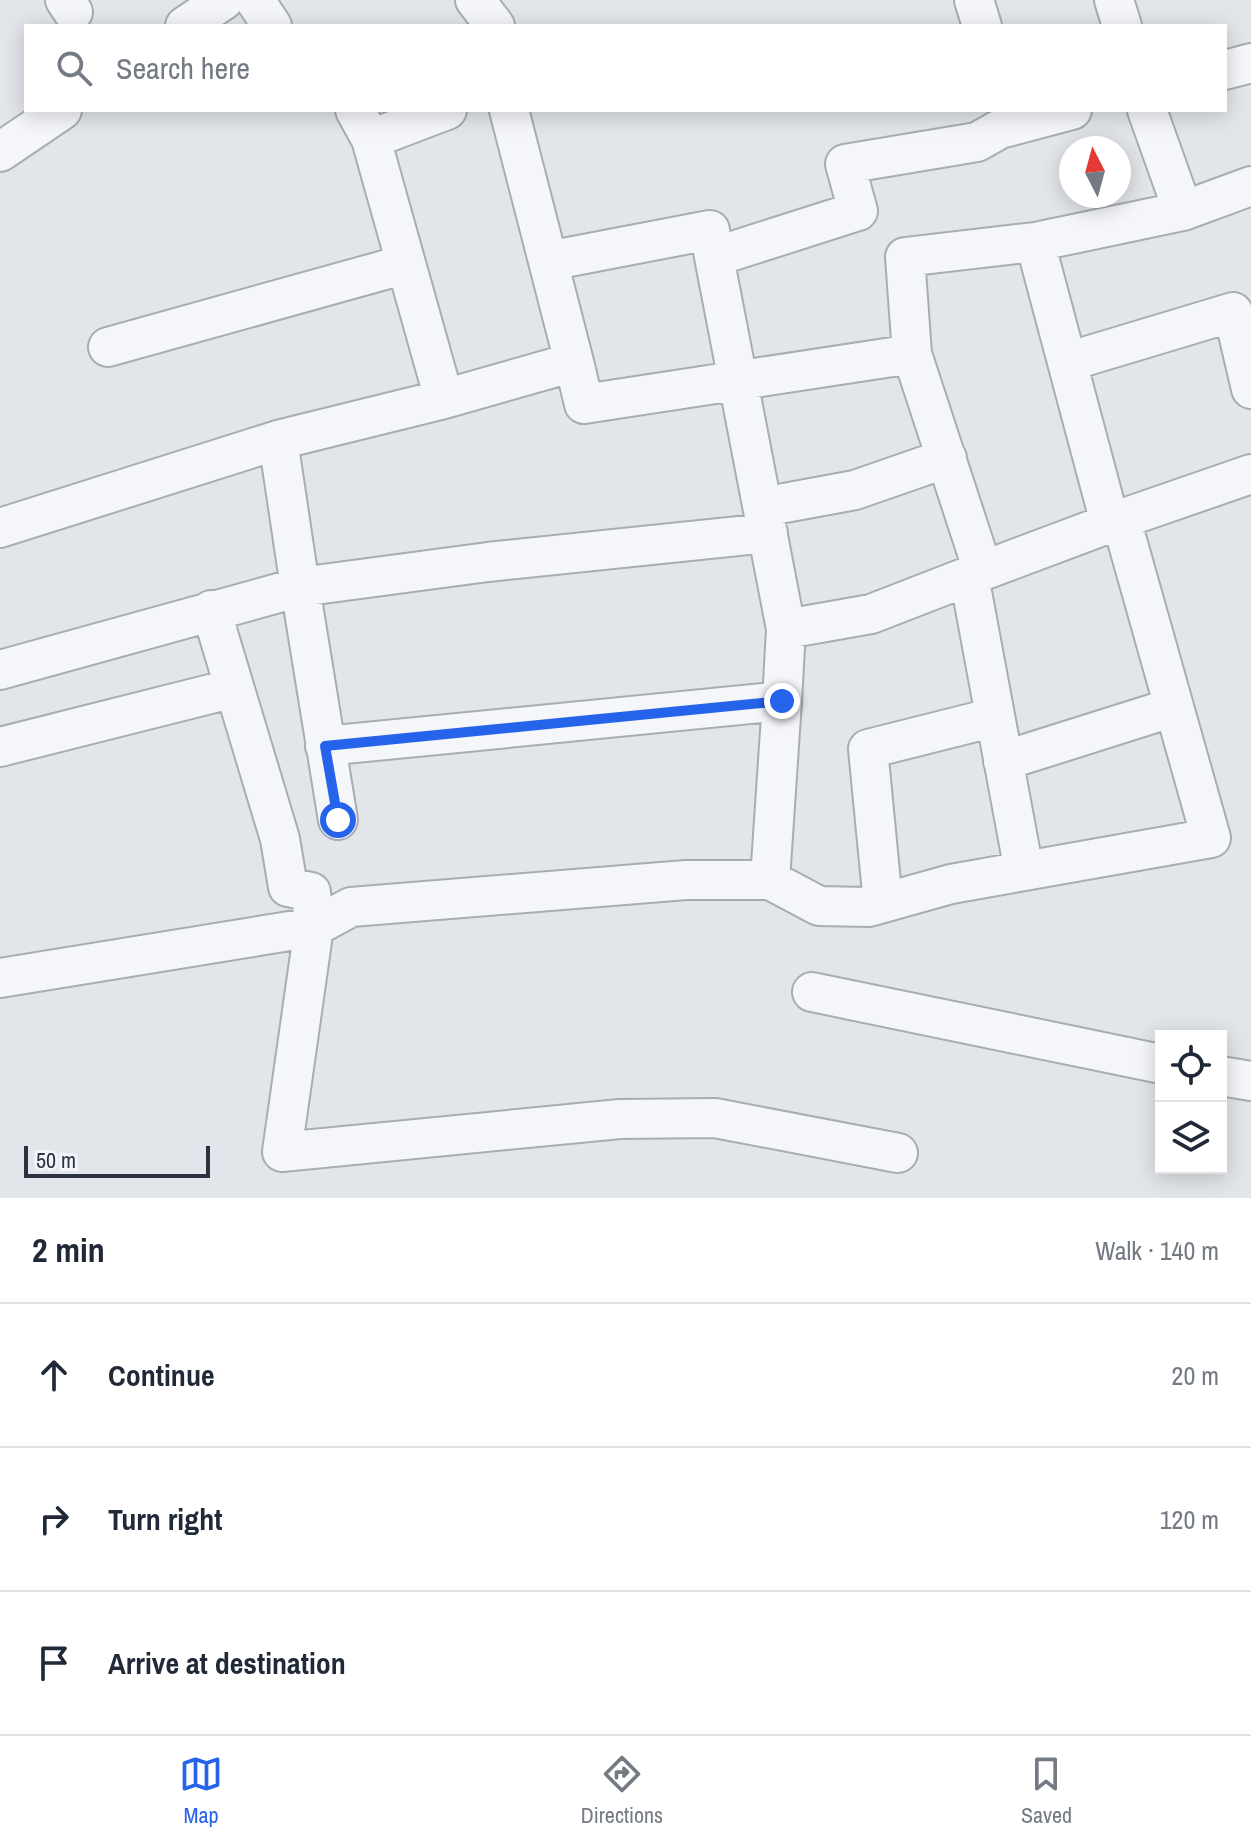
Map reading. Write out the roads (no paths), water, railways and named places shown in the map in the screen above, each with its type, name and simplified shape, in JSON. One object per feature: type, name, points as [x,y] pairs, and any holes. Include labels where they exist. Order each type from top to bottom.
[{"type":"street","points":[[188,24],[224,0]]},
{"type":"street","points":[[255,0],[271,24]]},
{"type":"street","points":[[475,0],[493,24]]},
{"type":"street","points":[[974,0],[981,24]]},
{"type":"street","points":[[1114,0],[1121,24]]},
{"type":"street","points":[[1227,69],[1251,63]]},
{"type":"street","points":[[0,152],[59,112]]},
{"type":"street","points":[[436,112],[363,125],[444,399]]},
{"type":"street","points":[[510,112],[584,404],[912,354]]},
{"type":"street","points":[[714,257],[858,211],[845,164],[977,142],[999,120],[1057,112]]},
{"type":"street","points":[[1148,112],[1183,211]]},
{"type":"street","points":[[1024,871],[995,717],[976,573],[947,458],[912,354],[905,257],[1035,242],[1183,211],[1251,186]]},
{"type":"street","points":[[548,261],[710,230],[786,629],[770,880]]},
{"type":"street","points":[[0,978],[314,927],[351,907],[686,880],[770,880],[819,906],[869,907],[951,884],[1211,838],[1174,707],[1067,362],[1035,242]]},
{"type":"street","points":[[108,347],[406,264]]},
{"type":"street","points":[[1067,362],[1233,312],[1251,389]]},
{"type":"street","points":[[0,528],[278,440],[444,399],[574,362]]},
{"type":"street","points":[[278,440],[338,820]]},
{"type":"street","points":[[0,670],[300,587],[765,520],[947,458]]},
{"type":"street","points":[[786,629],[871,614],[1116,521],[1251,474]]},
{"type":"street","points":[[211,610],[280,839],[288,887],[311,892],[314,927],[282,1152],[620,1119],[715,1118],[898,1153]]},
{"type":"street","points":[[0,747],[234,688]]},
{"type":"street","points":[[325,746],[782,701]]},
{"type":"street","points":[[1003,761],[1174,707]]},
{"type":"street","points":[[883,903],[868,749],[995,717]]},
{"type":"street","points":[[812,992],[1155,1063]]},
{"type":"street","points":[[1227,1077],[1251,1081]]}]
